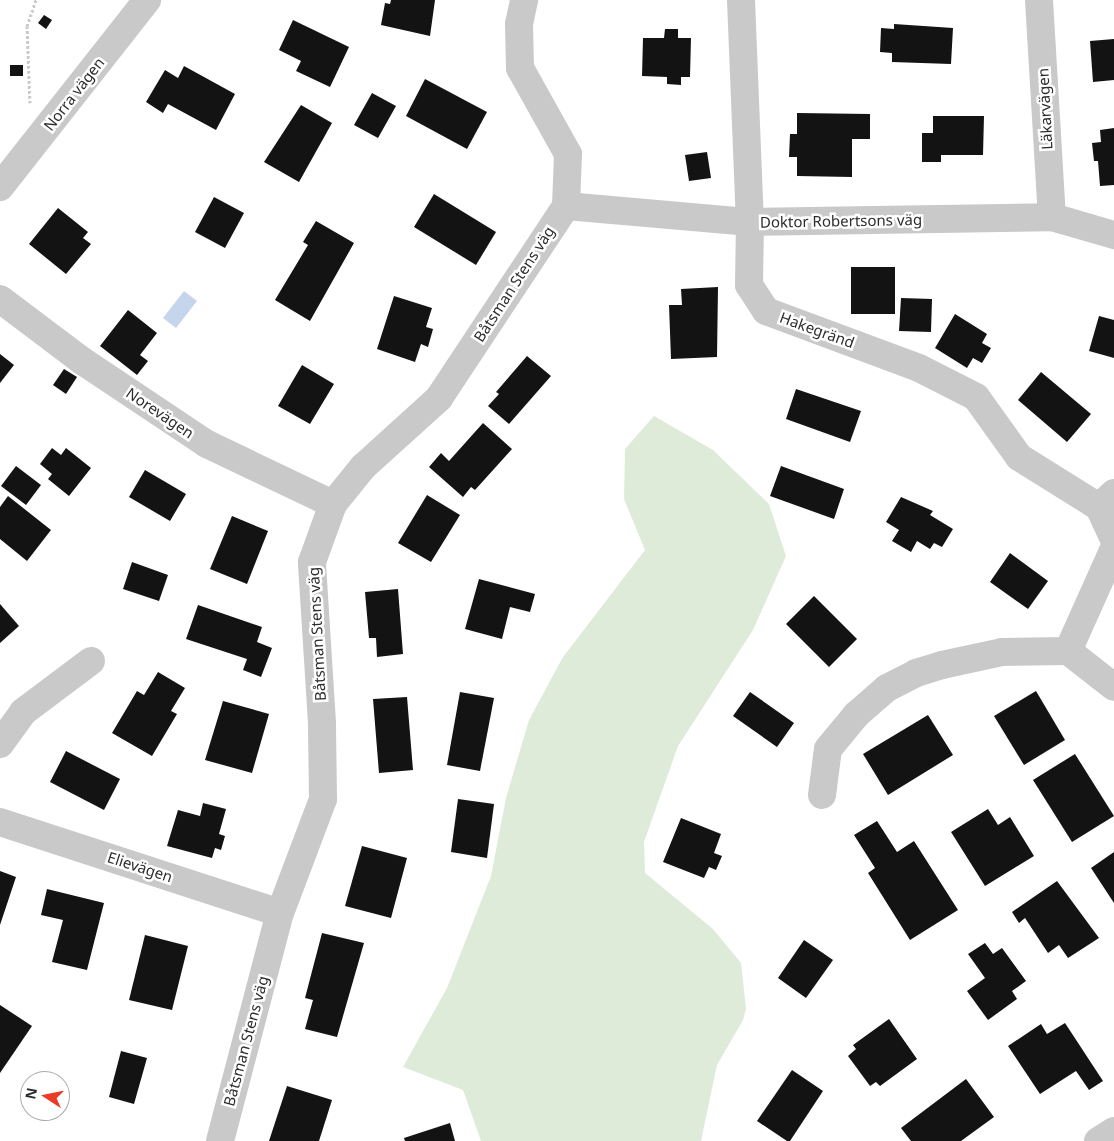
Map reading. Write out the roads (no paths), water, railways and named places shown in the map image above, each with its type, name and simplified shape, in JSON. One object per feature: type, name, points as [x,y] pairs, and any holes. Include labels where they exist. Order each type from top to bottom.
[{"type":"street","name":"Norra vägen","points":[[0,188],[147,0]]},
{"type":"street","points":[[524,0],[519,24],[520,68],[568,154],[566,206]]},
{"type":"street","name":"Hakegränd","points":[[741,0],[750,222],[749,285],[766,311],[919,368],[976,398],[1019,457],[1106,500]]},
{"type":"street","name":"Läkarvägen","points":[[1039,0],[1052,217]]},
{"type":"street","name":"Doktor Robertsons väg","points":[[566,206],[750,222],[1052,217],[1114,235]]},
{"type":"street","name":"Båtsman Stens väg","points":[[220,1141],[280,913],[323,799],[322,723],[312,562],[333,504],[363,467],[439,398],[566,206]]},
{"type":"street","name":"Norevägen","points":[[0,299],[81,360],[207,444],[333,504]]},
{"type":"street","points":[[1106,500],[1114,540]]},
{"type":"street","points":[[1068,651],[1114,548]]},
{"type":"street","points":[[822,795],[828,749],[856,715],[887,688],[916,673],[994,654],[1068,651],[1114,687]]},
{"type":"street","points":[[0,744],[23,712],[91,661]]},
{"type":"street","name":"Elievägen","points":[[0,822],[280,913]]},
{"type":"street","points":[[1098,1141],[1114,1131]]},
{"type":"water","points":[[184,291],[197,301],[176,328],[163,318]]}]
